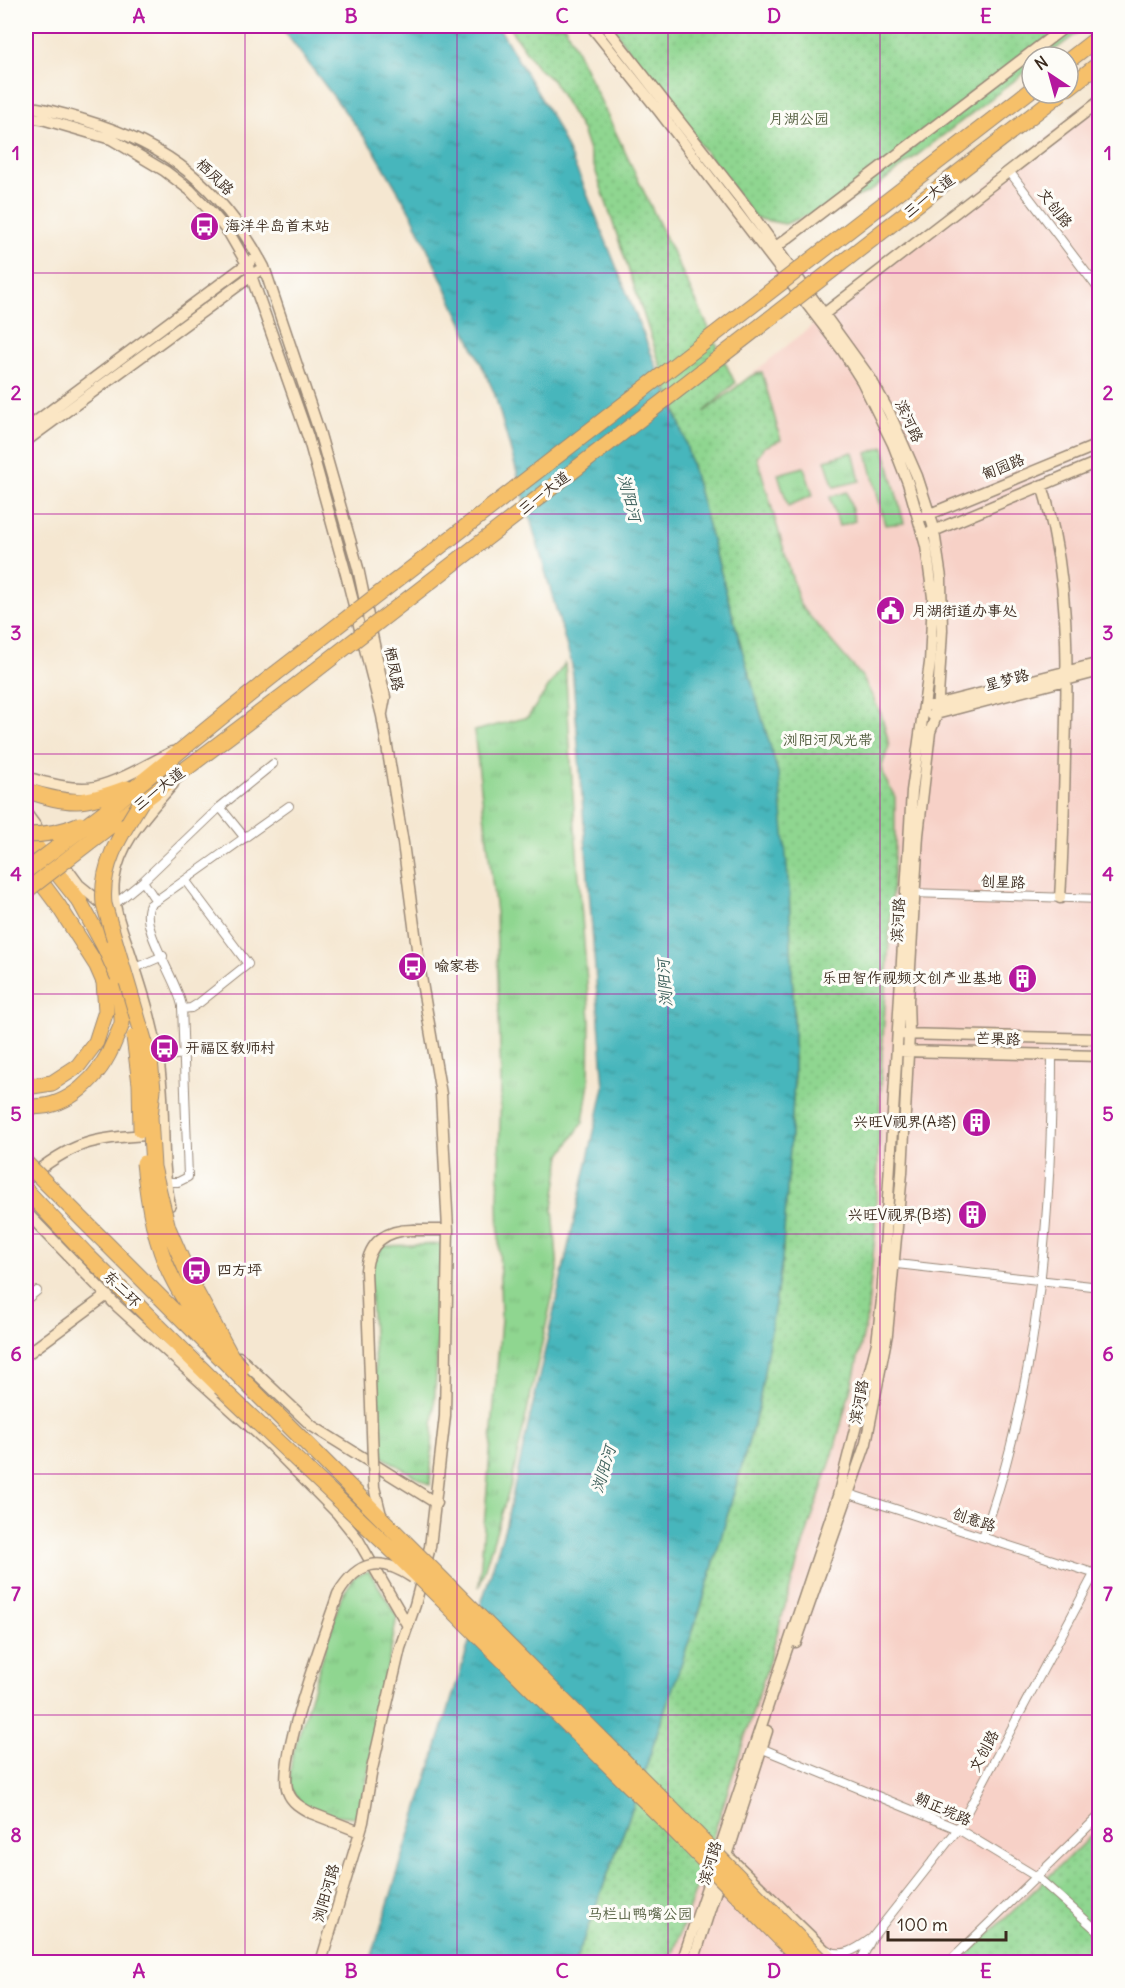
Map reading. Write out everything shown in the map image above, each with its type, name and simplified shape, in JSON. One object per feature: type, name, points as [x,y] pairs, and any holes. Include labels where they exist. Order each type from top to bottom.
[{"type":"highway","points":[[1080,52],[1099,37]]},
{"type":"highway","points":[[1080,79],[1100,63]]},
{"type":"highway","name":"三一大道","points":[[26,871],[1020,98]]},
{"type":"highway","name":"三一大道","points":[[26,891],[317,669],[1046,105]]},
{"type":"highway","points":[[26,790],[61,801],[77,802],[97,799],[127,788],[163,766]]},
{"type":"highway","points":[[141,802],[110,857],[102,890],[107,918],[121,957],[150,1060],[153,1089],[150,1118],[153,1167],[168,1228],[194,1288],[231,1356],[340,1478]]},
{"type":"highway","points":[[26,834],[51,833],[69,829],[104,812]]},
{"type":"highway","points":[[26,834],[80,902],[115,968],[137,1050],[140,1126],[147,1196],[158,1239],[174,1281],[226,1365]]},
{"type":"highway","points":[[26,862],[58,905],[97,966],[104,982],[106,1011],[96,1042],[78,1066],[52,1083],[26,1088]]},
{"type":"highway","points":[[26,1106],[62,1102],[91,1081],[109,1055],[122,1022],[115,968]]},
{"type":"highway","points":[[26,1163],[671,1808],[823,1955]]},
{"type":"highway","name":"东二环","points":[[26,1190],[86,1254],[220,1387]]},
{"type":"highway","points":[[26,1203],[85,1266],[165,1345],[220,1387],[394,1552],[665,1821],[802,1962]]},
{"type":"street","name":"滨河路","points":[[591,26],[659,111],[763,249],[821,316],[870,378],[889,412],[917,476],[930,514],[933,597],[930,663],[912,791],[909,1034],[903,1173],[889,1263]]},
{"type":"street","name":"滨河路","points":[[605,26],[668,104],[776,247],[862,381],[894,444],[918,519],[929,533],[940,578],[942,620],[937,709],[930,732],[923,787],[910,893],[897,1034],[886,1334],[866,1443],[844,1492],[719,1867],[682,1962]]},
{"type":"street","points":[[776,247],[1066,26]]},
{"type":"street","points":[[821,316],[1100,101]]},
{"type":"street","name":"栖凤路","points":[[26,106],[44,108],[115,129],[145,142],[173,159],[223,204],[258,255],[319,430],[358,568],[385,698],[382,716]]},
{"type":"street","name":"栖凤路","points":[[26,117],[42,119],[111,139],[165,171],[190,190],[229,233],[252,275],[308,436],[382,716]]},
{"type":"street","name":"文创路","points":[[1009,171],[1100,291]]},
{"type":"street","points":[[26,429],[258,255]]},
{"type":"street","points":[[26,441],[264,267]]},
{"type":"street","name":"匍园路","points":[[918,519],[1100,444]]},
{"type":"street","points":[[929,533],[1100,461]]},
{"type":"street","points":[[1042,485],[1050,511],[1065,598],[1067,676],[1060,898]]},
{"type":"street","name":"星梦路","points":[[1067,676],[1100,663]]},
{"type":"street","name":"星梦路","points":[[924,713],[1067,676],[1100,671]]},
{"type":"street","name":"浏阳河路","points":[[321,1962],[360,1832],[400,1648],[430,1546],[445,1416],[448,1230],[441,1094],[382,716]]},
{"type":"street","points":[[26,777],[50,785],[94,788],[132,772],[193,739]]},
{"type":"street","points":[[115,904],[143,881],[220,807],[273,764]]},
{"type":"street","points":[[188,766],[131,834],[123,849],[114,882],[118,916],[146,1000],[158,1057],[165,1182],[177,1241],[240,1358],[312,1426],[436,1503]]},
{"type":"street","points":[[220,807],[245,838]]},
{"type":"street","points":[[165,1182],[178,1182],[188,1178],[182,1009],[178,989],[149,922],[148,909],[185,880],[289,807]]},
{"type":"street","points":[[26,813],[79,885],[118,916]]},
{"type":"street","points":[[182,1009],[191,1008],[199,1003],[248,964],[185,880]]},
{"type":"street","points":[[143,881],[156,901]]},
{"type":"street","name":"创星路","points":[[910,893],[1100,899]]},
{"type":"street","points":[[135,968],[162,956]]},
{"type":"street","name":"芒果路","points":[[897,1034],[1100,1039]]},
{"type":"street","name":"芒果路","points":[[896,1051],[1100,1056]]},
{"type":"street","points":[[158,1057],[184,1054]]},
{"type":"street","points":[[983,1537],[1009,1455],[1026,1380],[1040,1281],[1049,1161],[1052,1055]]},
{"type":"street","points":[[26,1180],[55,1157],[79,1146],[118,1137],[163,1135]]},
{"type":"street","points":[[26,1212],[107,1295],[269,1444],[337,1512],[357,1538],[408,1626]]},
{"type":"street","points":[[382,1519],[374,1487],[367,1258],[372,1246],[399,1230],[448,1230]]},
{"type":"street","points":[[889,1263],[1100,1287]]},
{"type":"street","points":[[26,1300],[38,1291]]},
{"type":"street","points":[[26,1355],[107,1295]]},
{"type":"street","name":"创意路","points":[[844,1492],[1097,1574]]},
{"type":"street","name":"文创路","points":[[860,1962],[872,1938],[958,1829],[1097,1574],[1100,1563]]},
{"type":"street","points":[[360,1832],[311,1813],[298,1806],[288,1794],[285,1780],[292,1736],[338,1594],[350,1576],[372,1564],[385,1564],[398,1567],[429,1589]]},
{"type":"street","name":"朝正垸路","points":[[758,1747],[958,1829],[1037,1877],[1100,1933]]},
{"type":"street","points":[[950,1962],[1100,1815]]},
{"type":"street","points":[[724,1852],[823,1955],[837,1962]]},
{"type":"street","name":"滨河路","points":[[693,1962],[719,1867]]},
{"type":"street","points":[[719,1867],[813,1962]]},
{"type":"street","name":"文创路","points":[[823,1955],[851,1952],[872,1938]]},
{"type":"shaded area","points":[[1099,95],[1099,1962],[575,1962],[779,776],[682,430]]},
{"type":"green space","name":"浏阳河风光带","points":[[508,26],[565,26],[735,383],[704,412],[751,376],[762,372],[781,440],[764,447],[757,457],[800,605],[863,678],[881,714],[889,746],[882,766],[884,777],[895,797],[895,845],[882,1055],[875,1236],[867,1318],[833,1454],[702,1871],[670,1962],[575,1962],[634,1804],[701,1607],[758,1409],[782,1260],[791,1133],[794,1022],[789,890],[741,646],[682,430],[582,130],[553,81],[537,67]]},
{"type":"green space","name":"月湖公园","points":[[611,26],[1087,26],[1061,45],[1020,45],[1020,76],[869,192],[785,224],[755,218]]},
{"type":"green space","points":[[884,447],[904,523],[885,525],[867,453]]},
{"type":"green space","points":[[853,452],[860,481],[834,487],[825,460]]},
{"type":"green space","points":[[804,467],[813,495],[788,506],[778,474]]},
{"type":"green space","points":[[847,492],[855,521],[839,526],[830,497]]},
{"type":"green space","points":[[565,663],[590,1020],[589,1082],[583,1122],[561,1155],[553,1208],[558,1271],[511,1484],[479,1587],[501,1320],[498,1201],[501,1083],[496,913],[474,731],[528,717]]},
{"type":"green space","points":[[443,1244],[430,1485],[383,1457],[379,1441],[369,1262],[384,1246]]},
{"type":"green space","points":[[369,1571],[397,1616],[360,1817],[331,1815],[304,1805],[297,1798],[290,1782],[292,1757],[341,1597],[355,1576]]},
{"type":"green space","points":[[1099,1828],[1099,1947],[1084,1962],[960,1962]]},
{"type":"water","name":"浏阳河","points":[[278,26],[498,26],[552,117],[581,179],[682,430],[779,776],[789,890],[794,1078],[782,1260],[758,1409],[701,1607],[634,1804],[575,1962],[370,1962],[506,1524],[604,1087],[572,665],[494,392],[412,215],[374,150]]},
{"type":"place","name":"海洋半岛首末站","points":[[204,226]]},
{"type":"place","name":"月湖街道办事处","points":[[891,611]]},
{"type":"place","name":"喻家巷","points":[[413,966]]},
{"type":"place","name":"乐田智作视频文创产业基地","points":[[1023,978]]},
{"type":"place","name":"开福区教师村","points":[[164,1048]]},
{"type":"place","name":"兴旺V视界(A塔)","points":[[977,1122]]},
{"type":"place","name":"兴旺V视界(B塔)","points":[[972,1215]]},
{"type":"place","name":"四方坪","points":[[196,1270]]},
{"type":"park label","name":"马栏山鸭嘴公园","points":[[640,1914]]}]
